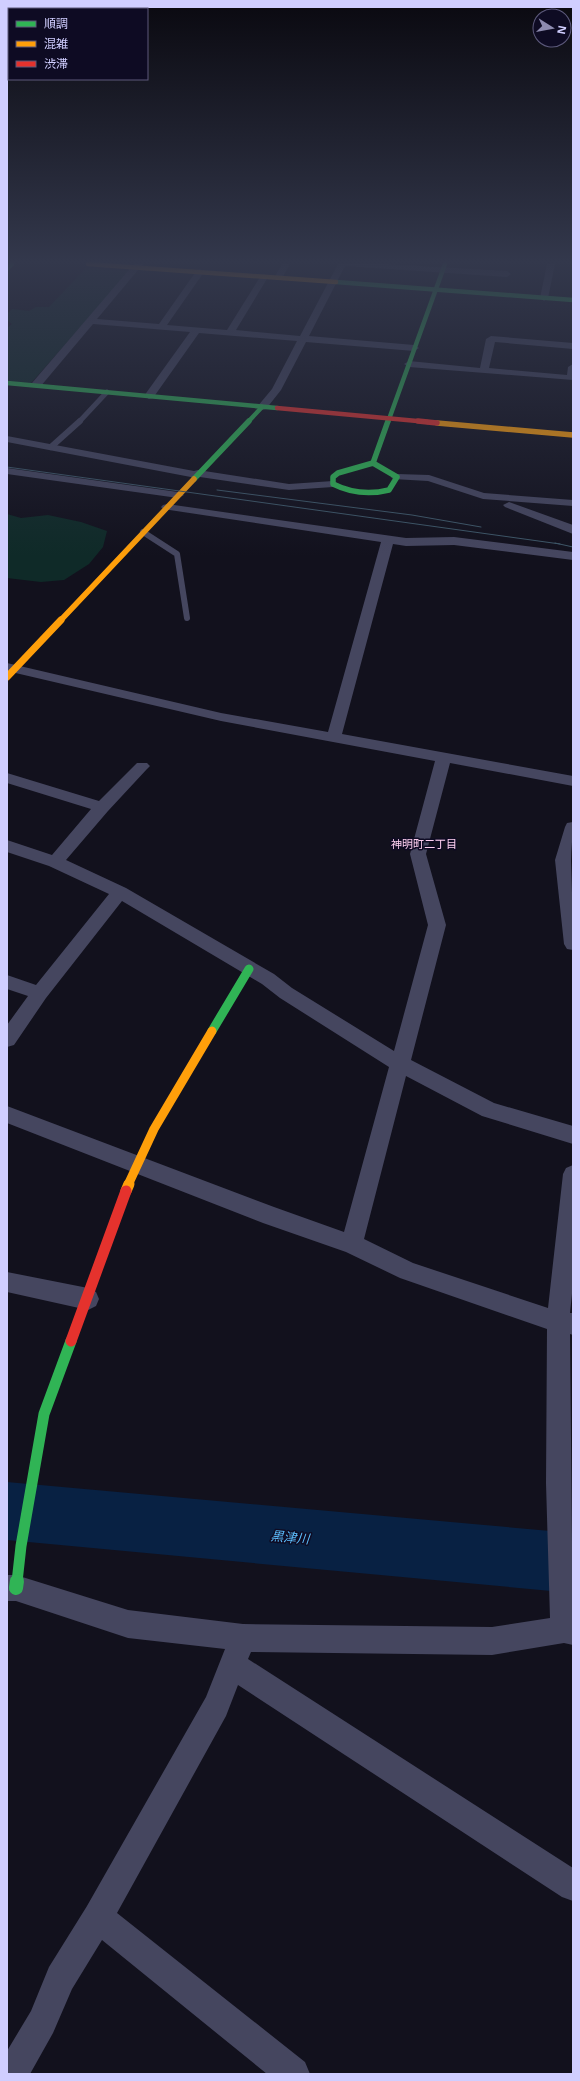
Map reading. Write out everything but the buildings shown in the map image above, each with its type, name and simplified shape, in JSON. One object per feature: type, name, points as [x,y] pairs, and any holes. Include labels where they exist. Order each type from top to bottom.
[{"type":"street","points":[[36,385],[57,361]]},
{"type":"street","points":[[149,396],[174,361]]},
{"type":"street","points":[[10,670],[262,407],[276,390],[291,361]]},
{"type":"street","points":[[373,463],[410,361]]},
{"type":"street","points":[[484,371],[486,361]]},
{"type":"street","points":[[409,364],[572,378],[573,367]]},
{"type":"street","points":[[7,383],[573,435]]},
{"type":"street","points":[[7,439],[197,474],[289,487],[333,484],[339,488],[377,492],[388,490],[395,484],[397,477]]},
{"type":"street","points":[[333,484],[333,477],[338,473],[373,463],[397,477],[429,478],[560,523],[573,530]]},
{"type":"street","points":[[7,471],[178,495]]},
{"type":"street","points":[[483,496],[573,503]]},
{"type":"street","points":[[167,507],[421,543],[454,540],[573,556]]},
{"type":"street","points":[[334,738],[388,539]]},
{"type":"street","points":[[10,670],[221,717],[573,781]]},
{"type":"street","points":[[352,1244],[437,925],[418,854],[444,757]]},
{"type":"street","points":[[55,862],[102,807],[142,766]]},
{"type":"street","points":[[7,778],[102,807]]},
{"type":"street","points":[[573,827],[563,860],[573,944]]},
{"type":"street","points":[[7,846],[55,862],[120,892],[249,969],[400,1064],[489,1110],[573,1135]]},
{"type":"street","points":[[7,1040],[40,993],[120,892]]},
{"type":"street","points":[[249,969],[237,992],[180,1083],[136,1164],[88,1299],[44,1414],[21,1546],[12,1588],[128,1624],[242,1638],[492,1641],[567,1624],[559,1483],[565,1323],[573,1174]]},
{"type":"street","points":[[7,982],[40,993]]},
{"type":"street","points":[[7,1114],[271,1216],[352,1244],[408,1271],[565,1323]]},
{"type":"street","points":[[7,1282],[88,1299]]},
{"type":"street","points":[[12,2074],[42,2022],[60,1978],[98,1917],[216,1706],[242,1638]]},
{"type":"street","points":[[232,1665],[573,1886]]},
{"type":"street","points":[[98,1917],[293,2074]]},
{"type":"lane","points":[[51,447],[76,425],[106,392]]},
{"type":"lane","points":[[143,532],[177,554],[187,618]]},
{"type":"green space","points":[[7,361],[50,361],[31,383],[7,381]]},
{"type":"green space","points":[[7,514],[21,518],[48,515],[81,522],[107,531],[103,547],[89,564],[64,580],[41,582],[7,578]]},
{"type":"waterway","name":"黒津川","points":[[7,1511],[573,1563]]},
{"type":"tram line","points":[[7,467],[559,544]]},
{"type":"tram line","points":[[217,490],[412,515],[481,527]]},
{"type":"tram line","points":[[559,544],[573,547]]},
{"type":"traffic: fast","points":[[373,463],[410,361]]},
{"type":"traffic: fast","points":[[7,383],[277,408]]},
{"type":"traffic: fast","points":[[194,479],[262,407]]},
{"type":"traffic: fast","points":[[373,463],[397,477],[389,490],[375,493],[361,493],[346,490],[333,484],[333,477],[338,473],[373,463]]},
{"type":"traffic: fast","points":[[212,1031],[249,969]]},
{"type":"traffic: fast","points":[[16,1588],[21,1546],[44,1414],[71,1341]]},
{"type":"traffic: slow","points":[[437,423],[573,435]]},
{"type":"traffic: slow","points":[[7,677],[194,479]]},
{"type":"traffic: slow","points":[[126,1191],[134,1170],[154,1129],[212,1031]]},
{"type":"traffic: jam","points":[[277,408],[437,423]]},
{"type":"traffic: jam","points":[[71,1341],[126,1191]]},
{"type":"district","name":"神明町二丁目","points":[[424,843]]}]
